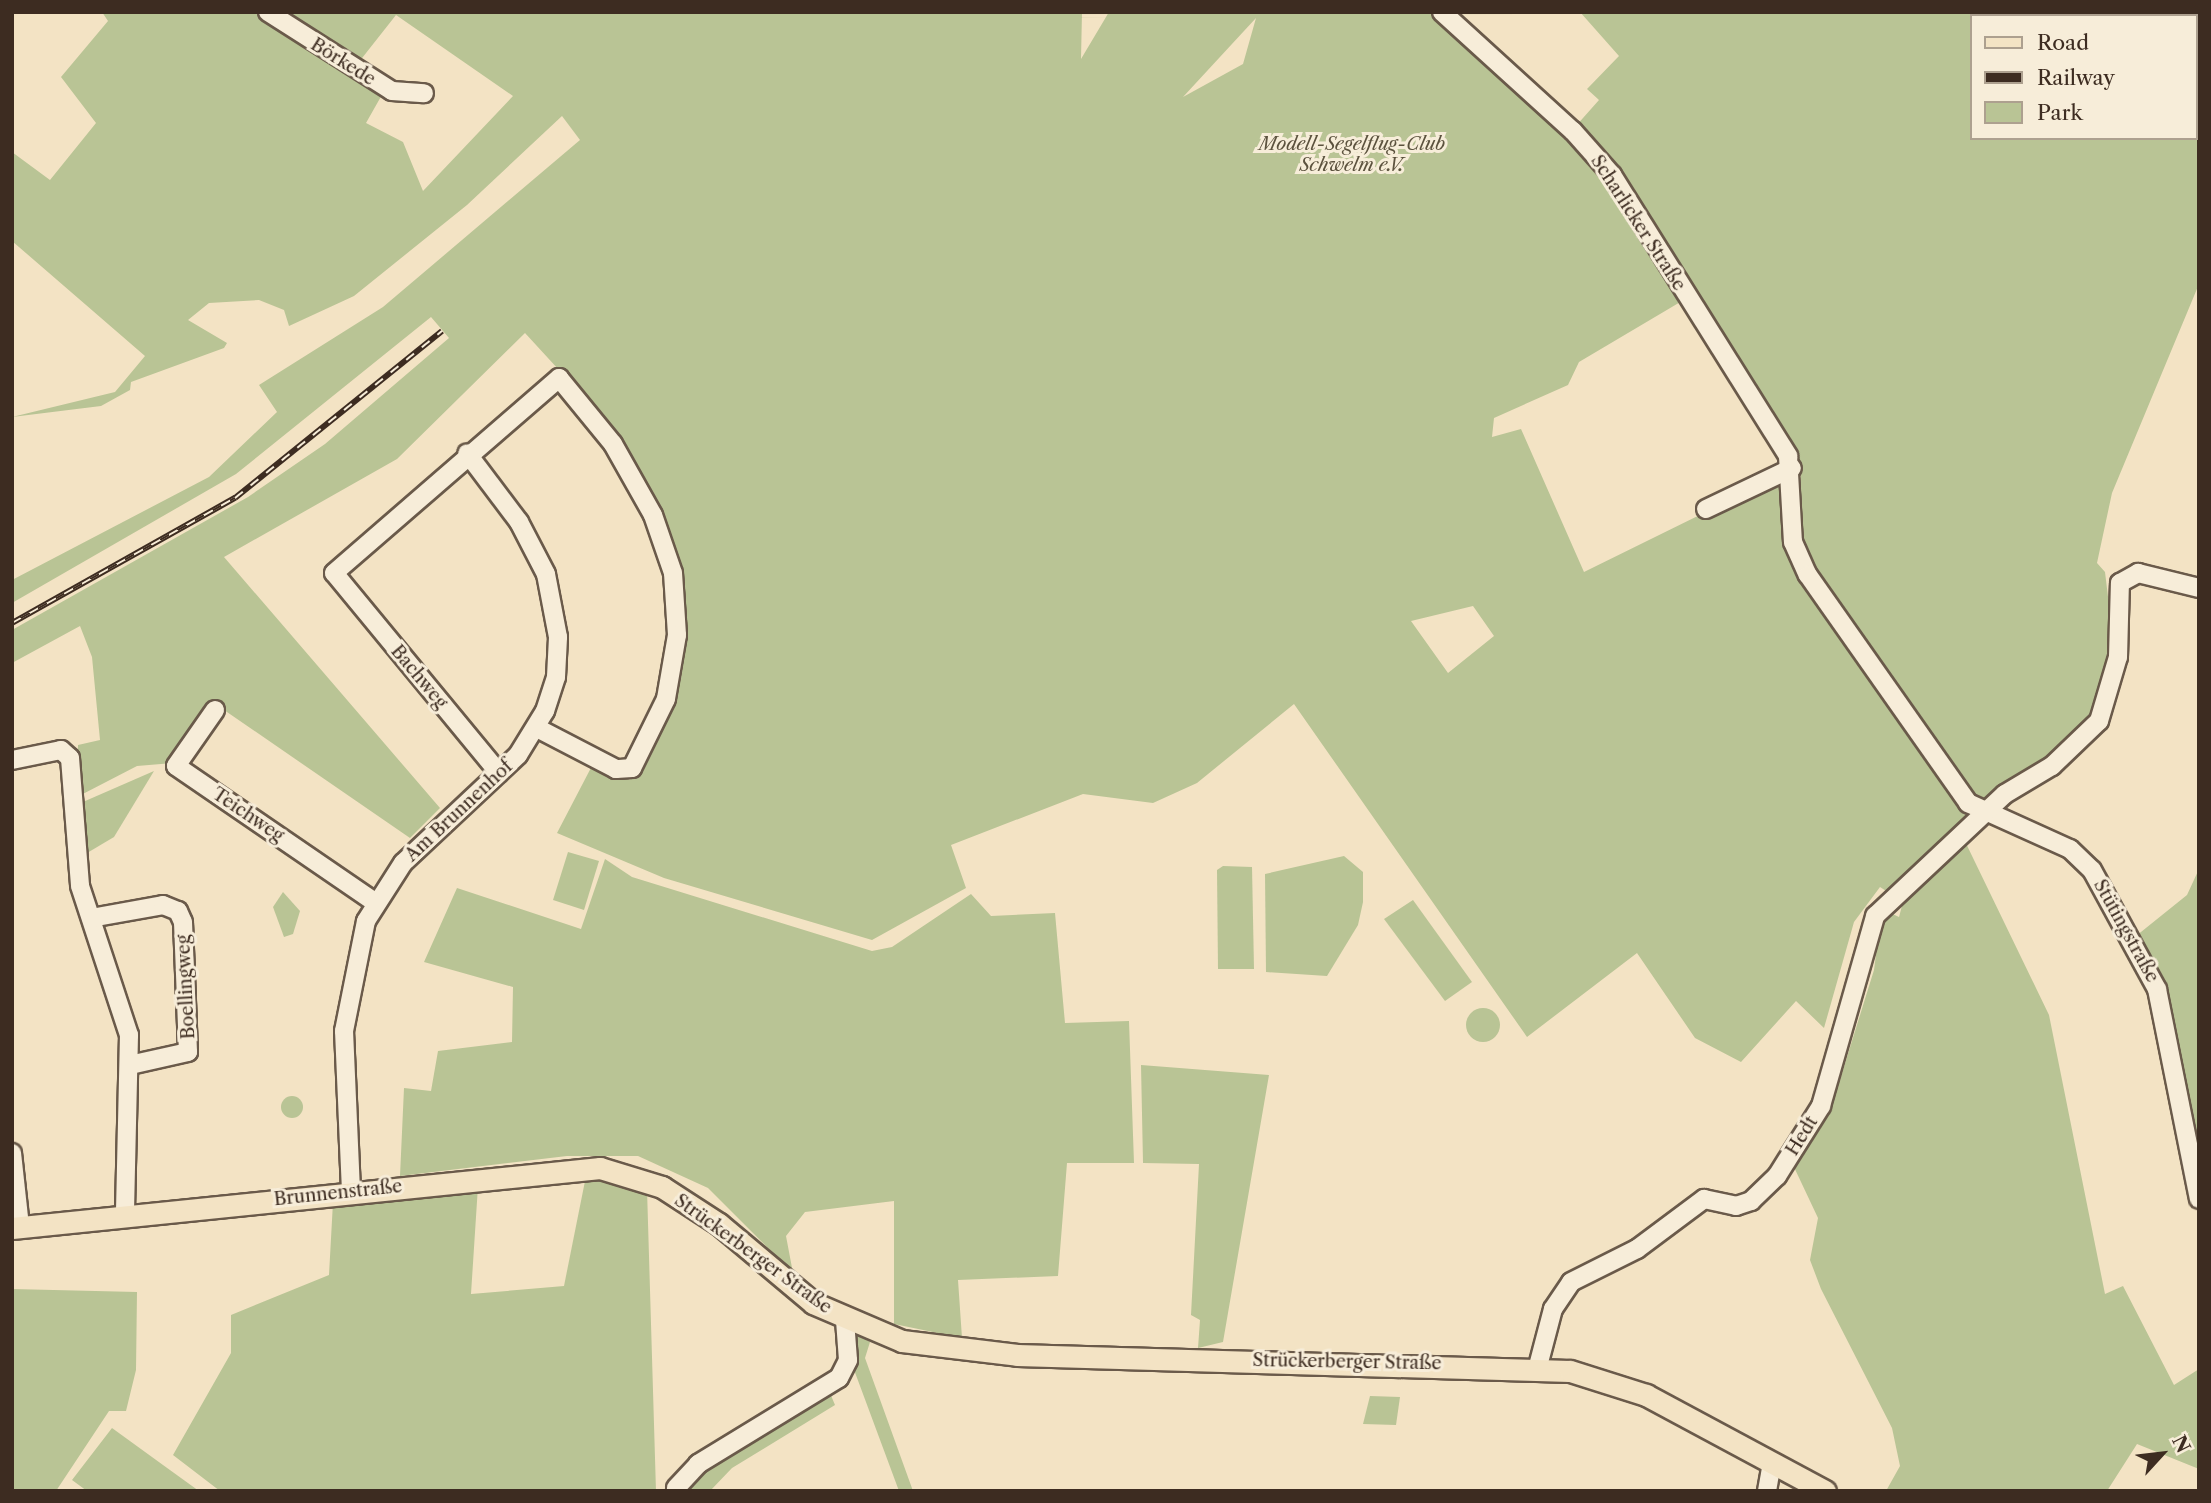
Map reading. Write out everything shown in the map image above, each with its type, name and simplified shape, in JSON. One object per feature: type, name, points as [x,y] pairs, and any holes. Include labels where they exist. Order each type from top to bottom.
[{"type":"main road","name":"Brunnenstraße","points":[[16,1228],[351,1191],[600,1168],[662,1187]]},
{"type":"main road","name":"Strückerberger Straße","points":[[662,1187],[845,1320],[902,1341],[982,1353],[1538,1366],[1646,1395],[1825,1491]]},
{"type":"street","name":"Börkede","points":[[268,12],[372,81],[411,96],[424,93]]},
{"type":"street","name":"Scharlicker Straße","points":[[1442,12],[1600,159],[1792,468]]},
{"type":"street","points":[[467,453],[553,381],[564,380],[638,486],[673,573],[673,667],[655,727],[632,768],[617,769],[537,728]]},
{"type":"street","name":"Bachweg","points":[[467,453],[335,567],[340,582],[499,773]]},
{"type":"street","name":"Am Brunnenhof","points":[[351,1191],[347,1004],[356,954],[376,903],[403,863],[499,773],[537,728],[556,677],[552,593],[519,522],[467,453]]},
{"type":"street","points":[[1706,509],[1792,468]]},
{"type":"street","name":"Stütingstraße","points":[[1792,468],[1791,526],[1799,559],[1968,803],[1983,814],[2053,840],[2082,858],[2127,929],[2161,1000],[2199,1199]]},
{"type":"street","points":[[1983,814],[2068,754],[2099,721],[2118,657],[2120,583],[2138,573],[2199,588]]},
{"type":"street","name":"Teichweg","points":[[215,710],[176,766],[376,903]]},
{"type":"street","points":[[12,760],[61,750],[71,758],[75,848],[91,918],[129,1035],[125,1217]]},
{"type":"street","name":"Hedt","points":[[1538,1366],[1553,1309],[1571,1282],[1637,1249],[1704,1199],[1736,1206],[1751,1201],[1777,1177],[1821,1106],[1875,916],[1983,814]]},
{"type":"street","name":"Boellingweg","points":[[91,918],[163,905],[178,911],[183,922],[188,1052],[130,1065]]},
{"type":"street","points":[[12,1153],[16,1228]]},
{"type":"street","name":"Strückerberger Straße","points":[[676,1488],[698,1464],[839,1378],[848,1360],[845,1320]]},
{"type":"street","points":[[1767,1491],[1772,1464]]},
{"type":"green space","name":"Modell-Segelflug-Club Schwelm e.V.","points":[[102,12],[1082,12],[1081,59],[1109,12],[1434,12],[1601,169],[1682,301],[1579,362],[1568,385],[1494,418],[1492,437],[1521,429],[1584,572],[1785,473],[1798,523],[1801,468],[1762,400],[1575,127],[1599,100],[1587,89],[1619,56],[1580,12],[2199,12],[2199,284],[2112,493],[2097,563],[2105,572],[2113,638],[2105,695],[2081,737],[1959,829],[2049,1015],[2105,1294],[2123,1286],[2174,1385],[2199,1369],[2199,1469],[2137,1444],[2107,1491],[1886,1491],[1900,1466],[1892,1428],[1821,1289],[1810,1260],[1818,1218],[1793,1165],[1838,1086],[1874,970],[1880,923],[1886,911],[1899,917],[1903,902],[1880,887],[1854,922],[1824,1028],[1796,1001],[1741,1062],[1695,1038],[1637,953],[1527,1037],[1294,704],[1197,783],[1153,803],[1083,794],[951,845],[966,888],[872,940],[664,878],[557,833],[594,762],[630,780],[660,727],[670,699],[670,542],[559,370],[525,333],[397,459],[224,557],[440,808],[410,838],[211,701],[173,763],[137,766],[77,797],[78,745],[100,740],[92,657],[80,626],[12,663],[12,630],[248,497],[325,444],[449,338],[431,317],[236,474],[12,603],[12,580],[209,477],[277,412],[259,385],[383,307],[580,140],[562,116],[467,205],[354,296],[289,326],[284,310],[259,300],[209,303],[188,320],[227,343],[224,348],[131,382],[130,390],[101,406],[12,417],[115,392],[145,356],[12,241],[12,152],[50,180],[96,123],[61,77],[108,21]],"holes":[[[396,15],[513,96],[423,191],[403,142],[366,123],[383,93],[355,67]],[[1256,18],[1243,64],[1183,97]],[[1473,606],[1494,636],[1448,673],[1411,621]]]},
{"type":"green space","points":[[154,771],[114,837],[82,856],[76,805]]},
{"type":"green space","points":[[568,852],[599,861],[584,910],[553,900]]},
{"type":"green space","points":[[1344,856],[1363,872],[1363,902],[1358,925],[1327,976],[1266,972],[1265,874]]},
{"type":"green space","points":[[605,859],[632,877],[872,951],[892,947],[971,894],[991,916],[1055,913],[1065,1023],[1129,1021],[1134,1163],[1067,1163],[1058,1276],[958,1280],[962,1338],[894,1324],[894,1201],[805,1212],[786,1236],[793,1273],[708,1188],[638,1156],[567,1156],[400,1176],[404,1088],[431,1091],[438,1051],[512,1042],[513,987],[424,962],[457,888],[581,929]]},
{"type":"green space","points":[[1223,866],[1252,867],[1254,969],[1218,969],[1217,870]]},
{"type":"green space","points":[[2199,869],[2199,1173],[2136,936],[2187,895]]},
{"type":"green space","points":[[283,892],[300,911],[293,934],[284,937],[273,907]]},
{"type":"green space","points":[[1413,900],[1472,982],[1445,1001],[1384,919]]},
{"type":"green space","points":[[1483,1008],[1495,1013],[1500,1025],[1495,1037],[1483,1042],[1471,1037],[1466,1025],[1471,1013]]},
{"type":"green space","points":[[1141,1065],[1269,1075],[1223,1342],[1198,1348],[1200,1320],[1191,1315],[1199,1164],[1143,1163]]},
{"type":"green space","points":[[292,1096],[300,1099],[303,1107],[300,1115],[292,1118],[284,1115],[281,1107],[284,1099]]},
{"type":"green space","points":[[586,1176],[647,1189],[656,1491],[220,1491],[173,1455],[231,1353],[231,1315],[329,1275],[333,1202],[478,1186],[471,1294],[564,1286]]},
{"type":"green space","points":[[12,1289],[137,1292],[136,1370],[126,1411],[109,1411],[56,1491],[12,1491]]},
{"type":"green space","points":[[848,1330],[870,1342],[865,1358],[913,1491],[899,1491],[850,1359]]},
{"type":"green space","points":[[827,1386],[835,1405],[732,1468],[710,1491],[679,1491],[698,1468]]},
{"type":"green space","points":[[1370,1396],[1400,1397],[1396,1425],[1363,1424]]},
{"type":"green space","points":[[112,1428],[199,1491],[87,1491],[72,1480]]},
{"type":"railway","points":[[12,623],[235,498],[442,331]]}]
